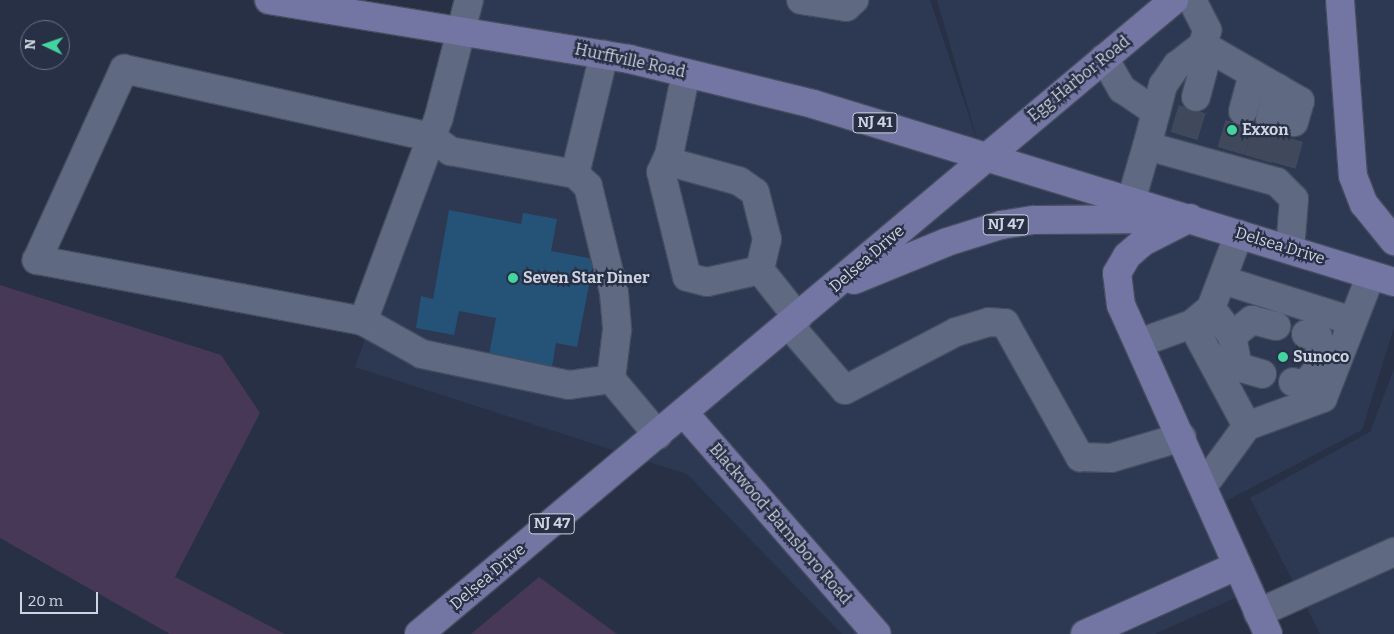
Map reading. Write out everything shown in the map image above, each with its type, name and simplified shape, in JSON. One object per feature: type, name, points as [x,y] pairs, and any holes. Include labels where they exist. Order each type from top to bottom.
[{"type":"main road","name":"Hurffville Road","points":[[269,0],[464,28],[604,54],[813,104],[983,157]]},
{"type":"main road","name":"Egg Harbor Road","points":[[983,157],[1174,0]]},
{"type":"main road","points":[[1340,0],[1353,176],[1364,204],[1394,241]]},
{"type":"main road","name":"Delsea Drive","points":[[419,634],[834,289],[983,157],[1190,218],[1382,278]]},
{"type":"main road","points":[[1190,218],[1143,242],[1118,273],[1121,305],[1231,544],[1236,566],[1263,624]]},
{"type":"main road","name":"NJ 47","points":[[834,289],[947,242],[1002,226],[1034,220],[1190,218]]},
{"type":"main road","name":"Blackwood-Barnsboro Road","points":[[684,413],[877,634]]},
{"type":"main road","points":[[1085,634],[1236,566]]},
{"type":"lane","points":[[363,321],[431,137],[464,28],[469,0]]},
{"type":"lane","points":[[801,0],[846,7],[854,0]]},
{"type":"lane","points":[[1192,0],[1207,30],[1206,46],[1196,97]]},
{"type":"lane","points":[[1206,46],[1300,101],[1282,120]]},
{"type":"lane","points":[[1131,201],[1163,85],[1177,65],[1206,46]]},
{"type":"lane","points":[[575,174],[604,54]]},
{"type":"lane","points":[[1104,58],[1122,89],[1156,112]]},
{"type":"lane","points":[[611,379],[569,385],[422,354],[363,321],[37,260],[124,69],[431,137],[450,151],[575,174],[588,186],[614,293],[617,330],[611,379],[658,435]]},
{"type":"lane","points":[[686,73],[669,155],[661,172],[687,277],[706,282],[760,270]]},
{"type":"lane","points":[[1243,111],[1253,74]]},
{"type":"lane","points":[[1147,146],[1182,146],[1267,171],[1294,199],[1290,250]]},
{"type":"lane","points":[[669,155],[676,164],[739,181],[755,192],[767,239],[760,270],[794,322],[845,390],[956,332],[989,322],[1005,323],[1080,458],[1111,458],[1182,437]]},
{"type":"lane","points":[[1139,343],[1202,316],[1223,280],[1239,234]]},
{"type":"lane","points":[[1293,382],[1305,385],[1327,365],[1352,321],[1382,278]]},
{"type":"lane","points":[[1223,280],[1352,321]]},
{"type":"lane","points":[[1202,316],[1232,336],[1238,367],[1262,374]]},
{"type":"lane","points":[[1202,316],[1247,426]]},
{"type":"lane","points":[[1232,336],[1252,320],[1276,326]]},
{"type":"lane","points":[[1204,485],[1247,426],[1323,398],[1327,365],[1318,337],[1306,334]]},
{"type":"lane","points":[[1263,624],[1394,552]]},
{"type":"shaded area","points":[[480,0],[930,0],[980,149],[937,0],[1394,0],[1394,327],[1362,430],[1226,501],[1264,585],[1155,634],[842,634],[687,474],[355,367],[471,45]]},
{"type":"shaded area","points":[[0,285],[221,355],[260,413],[175,577],[285,634],[170,634],[0,538]]},
{"type":"shaded area","points":[[1394,369],[1394,634],[1320,634],[1250,498],[1370,432]]},
{"type":"shaded area","points":[[539,577],[617,634],[471,634]]},
{"type":"building","name":"Seven Star Diner","points":[[449,210],[521,224],[523,213],[557,219],[551,251],[594,259],[577,347],[556,343],[552,367],[489,355],[496,318],[459,311],[454,335],[416,328],[421,296],[433,299]]},
{"type":"tunnel","points":[[1184,136],[1196,97]]},
{"type":"tunnel","points":[[1231,151],[1243,111]]},
{"type":"tunnel","points":[[1258,159],[1270,119]]},
{"type":"tunnel","points":[[1282,165],[1294,122]]},
{"type":"place","name":"Exxon","points":[[1232,130]]},
{"type":"place","name":"Seven Star Diner","points":[[513,278]]},
{"type":"place","name":"Sunoco","points":[[1283,357]]}]
